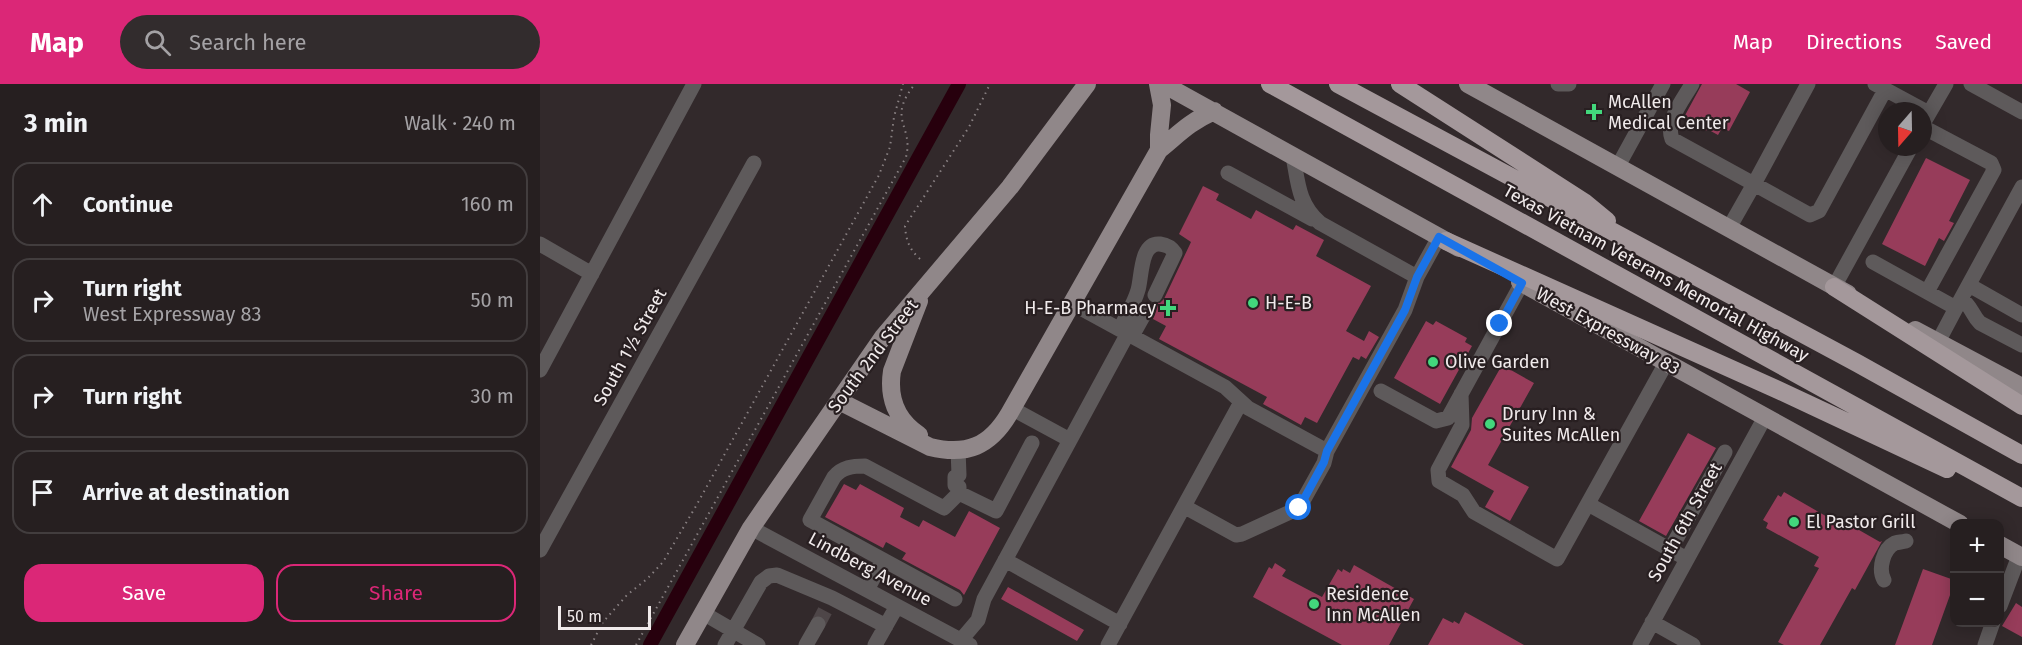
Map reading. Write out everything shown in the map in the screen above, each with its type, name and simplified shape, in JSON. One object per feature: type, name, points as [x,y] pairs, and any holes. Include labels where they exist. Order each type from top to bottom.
[{"type":"highway","name":"Texas Vietnam Veterans Memorial Highway","points":[[1270,84],[2022,498]]},
{"type":"highway","name":"Texas Vietnam Veterans Memorial Highway","points":[[1338,84],[1857,363],[2022,455]]},
{"type":"highway","points":[[1400,84],[1584,202],[1634,244]]},
{"type":"highway","points":[[1443,239],[1776,389],[2022,506]]},
{"type":"highway","points":[[1834,287],[2022,406]]},
{"type":"main road","points":[[1158,84],[1162,105],[1159,150]]},
{"type":"main road","name":"West Expressway 83","points":[[1164,84],[1951,519]]},
{"type":"main road","points":[[1468,84],[1834,287],[2022,387]]},
{"type":"main road","name":"South 2nd Street","points":[[685,645],[751,528],[883,337],[1010,187],[1084,88]]},
{"type":"main road","points":[[838,401],[930,447],[958,449],[978,445],[990,439],[1000,430],[1009,415],[1159,150],[1194,120],[1214,111]]},
{"type":"main road","points":[[924,290],[892,371],[890,392],[903,421],[918,435],[935,442],[954,444],[976,437],[1009,415]]},
{"type":"main road","points":[[2004,547],[2020,556]]},
{"type":"street","points":[[540,370],[694,84]]},
{"type":"street","points":[[1558,84],[1569,84]]},
{"type":"street","points":[[1618,166],[1663,84]]},
{"type":"street","points":[[1692,84],[1672,120],[1669,131],[1672,139],[1810,215],[1819,211],[1880,87],[1899,102]]},
{"type":"street","points":[[1729,228],[1808,84]]},
{"type":"street","points":[[1932,109],[1946,84]]},
{"type":"street","points":[[1971,84],[2022,112]]},
{"type":"street","points":[[1927,292],[1994,170],[1991,164],[1932,126]]},
{"type":"street","points":[[1293,156],[1304,205],[1310,215],[1320,223]]},
{"type":"street","points":[[1834,287],[1906,156]]},
{"type":"street","name":"South 1½ Street","points":[[540,550],[754,164]]},
{"type":"street","points":[[1228,173],[1417,277]]},
{"type":"street","points":[[1938,342],[2022,187]]},
{"type":"street","points":[[1185,507],[1230,533],[1242,534],[1299,508],[1324,462],[1327,451],[1405,310],[1417,277],[1443,239]]},
{"type":"street","points":[[1127,333],[1145,254],[1149,246],[1154,243],[1172,248],[1175,253],[1155,295]]},
{"type":"street","points":[[540,244],[592,274]]},
{"type":"street","points":[[1873,262],[1927,292],[1962,297],[2022,315]]},
{"type":"street","points":[[1381,391],[1436,421],[1448,418],[1522,283]]},
{"type":"street","points":[[1962,297],[1970,305],[1975,318],[2022,345]]},
{"type":"street","points":[[1073,304],[1225,387],[1248,408],[1327,451]]},
{"type":"street","points":[[966,642],[978,620],[984,599],[1127,333],[1146,311]]},
{"type":"street","points":[[1461,394],[1462,425],[1438,470],[1439,481],[1463,495],[1474,512],[1557,558],[1666,363]]},
{"type":"street","points":[[1108,645],[1242,402]]},
{"type":"street","points":[[1009,415],[1070,440]]},
{"type":"street","name":"South 6th Street","points":[[1640,645],[1765,417]]},
{"type":"street","points":[[959,485],[996,511],[1032,443]]},
{"type":"street","points":[[955,599],[810,520],[838,471],[855,466],[865,466],[944,508],[959,485],[958,449]]},
{"type":"street","points":[[1670,550],[1725,452]]},
{"type":"street","points":[[1588,504],[1687,559]]},
{"type":"street","name":"Lindberg Avenue","points":[[751,528],[966,642]]},
{"type":"street","points":[[1884,580],[1880,572],[1881,565],[1889,549],[1895,543],[1906,541]]},
{"type":"street","points":[[2004,600],[2016,583],[2020,556]]},
{"type":"street","points":[[867,590],[883,560]]},
{"type":"street","points":[[1005,560],[1120,624]]},
{"type":"street","points":[[725,645],[761,582],[769,576],[777,575],[830,602],[886,626]]},
{"type":"street","points":[[875,645],[897,606]]},
{"type":"street","points":[[703,613],[758,645]]},
{"type":"street","points":[[1652,622],[1693,645]]},
{"type":"street","points":[[806,645],[818,624]]},
{"type":"street","points":[[1985,645],[1991,627]]},
{"type":"path","points":[[591,645],[603,622],[627,595],[648,579],[663,562],[702,496],[879,175],[890,147],[894,117],[903,84]]},
{"type":"path","points":[[636,645],[906,157],[908,148],[901,110],[903,101],[915,84]]},
{"type":"path","points":[[920,259],[906,241],[905,226],[969,127],[990,84]]},
{"type":"building","points":[[1702,84],[1736,84],[1750,92],[1729,131],[1722,128],[1718,135],[1683,119]]},
{"type":"building","points":[[1926,158],[1970,180],[1949,221],[1954,223],[1944,241],[1939,238],[1925,266],[1882,244]]},
{"type":"building","name":"H-E-B","points":[[1203,186],[1219,194],[1216,200],[1251,219],[1256,210],[1293,230],[1296,225],[1324,240],[1316,256],[1371,286],[1346,331],[1364,341],[1369,331],[1379,337],[1366,359],[1361,356],[1359,360],[1353,357],[1317,423],[1305,417],[1301,425],[1263,404],[1267,397],[1159,339],[1166,326],[1153,319],[1156,310],[1153,304],[1160,303],[1164,299],[1191,242],[1179,234]]},
{"type":"building","name":"Olive Garden","points":[[1426,321],[1433,325],[1436,321],[1467,338],[1465,342],[1472,346],[1440,404],[1394,378]]},
{"type":"building","name":"Drury Inn & Suites McAllen","points":[[1502,365],[1534,383],[1488,465],[1529,487],[1510,521],[1485,507],[1494,491],[1451,467],[1471,430],[1472,418]]},
{"type":"building","points":[[1688,433],[1716,448],[1666,536],[1639,521]]},
{"type":"building","points":[[844,484],[856,490],[860,484],[904,508],[900,517],[919,527],[923,520],[955,537],[969,511],[1000,528],[964,595],[960,590],[902,559],[906,553],[886,542],[883,548],[825,517]]},
{"type":"building","points":[[1784,492],[1843,526],[1845,522],[1880,542],[1882,541],[1855,590],[1852,588],[1820,645],[1784,645],[1778,642],[1819,568],[1814,566],[1819,557],[1766,528],[1768,523],[1763,520],[1778,495],[1781,497]]},
{"type":"building","name":"Residence Inn McAllen","points":[[1275,563],[1286,570],[1282,576],[1322,597],[1338,569],[1350,573],[1354,565],[1414,599],[1389,645],[1342,645],[1253,597],[1269,567],[1272,569]]},
{"type":"building","points":[[1923,569],[1950,579],[1950,595],[1932,645],[1895,645]]},
{"type":"building","points":[[1008,587],[1084,630],[1077,641],[1001,599]]},
{"type":"building","points":[[2016,603],[2022,607],[2022,637],[2004,627]]},
{"type":"building","points":[[1465,612],[1524,645],[1428,645],[1443,618],[1459,624]]},
{"type":"waterway","points":[[650,645],[959,84]]},
{"type":"tunnel","points":[[818,624],[827,607]]},
{"type":"place","name":"McAllen Medical Center","points":[[1594,112]]},
{"type":"place","name":"H-E-B","points":[[1253,303]]},
{"type":"place","name":"H-E-B Pharmacy","points":[[1168,308]]},
{"type":"place","name":"Olive Garden","points":[[1433,362]]},
{"type":"place","name":"Drury Inn & Suites McAllen","points":[[1490,424]]},
{"type":"place","name":"El Pastor Grill","points":[[1794,522]]},
{"type":"place","name":"Residence Inn McAllen","points":[[1314,604]]},
{"type":"route","points":[[1299,508],[1324,462],[1327,451],[1405,310],[1417,277],[1439,237],[1522,283],[1500,324]]}]
